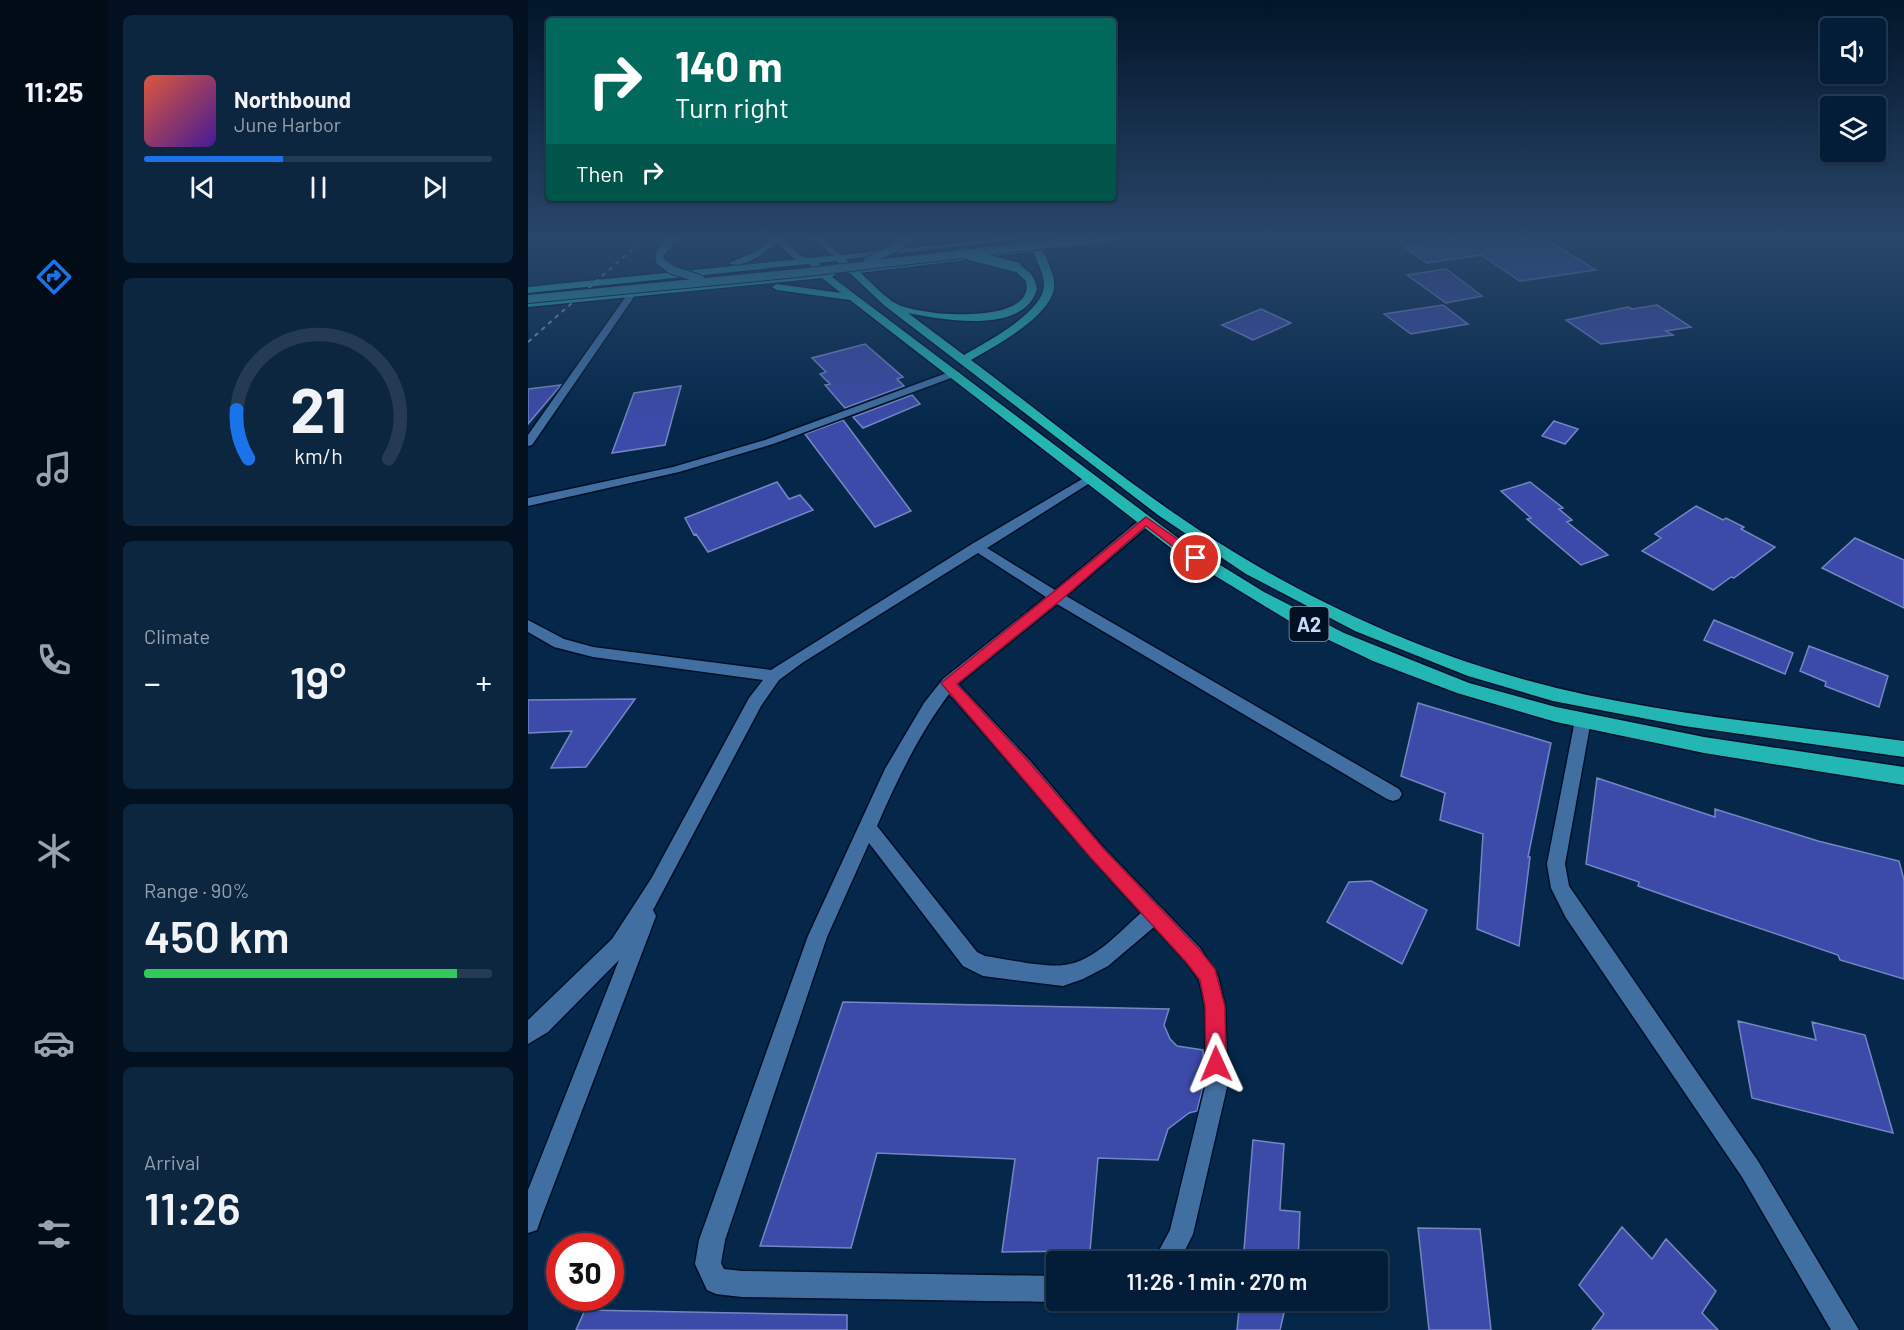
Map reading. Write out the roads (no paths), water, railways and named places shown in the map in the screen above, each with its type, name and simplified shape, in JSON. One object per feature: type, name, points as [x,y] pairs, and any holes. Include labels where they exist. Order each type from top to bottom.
[{"type":"highway","points":[[528,309],[546,301]]},
{"type":"highway","name":"A2","points":[[860,301],[1251,569],[1316,605],[1380,636],[1456,664],[1551,693],[1659,714],[1904,749]]},
{"type":"highway","name":"A2","points":[[885,301],[1089,479],[1227,579],[1285,613],[1350,645],[1423,674],[1507,702],[1583,720],[1742,751],[1904,776]]},
{"type":"highway","points":[[892,307],[960,319],[1002,314],[1026,301]]},
{"type":"highway","points":[[959,367],[1022,323],[1043,301]]},
{"type":"street","points":[[528,443],[627,301]]},
{"type":"street","points":[[528,502],[675,470],[759,445],[959,367]]},
{"type":"street","points":[[528,1033],[619,946],[658,885],[755,702],[774,676],[797,659],[1089,479]]},
{"type":"street","points":[[1046,1289],[742,1284],[716,1281],[708,1264],[712,1240],[818,936],[891,774],[930,707],[948,683],[1056,597],[1146,521]]},
{"type":"street","points":[[977,547],[1056,597],[1393,794]]},
{"type":"street","points":[[528,625],[559,643],[593,652],[774,676]]},
{"type":"street","points":[[948,683],[1025,767],[1097,853],[1193,956],[1208,976],[1215,1006],[1217,1083],[1181,1234],[1171,1251]]},
{"type":"street","points":[[1583,720],[1556,864],[1560,888],[1573,911],[1750,1169],[1846,1330]]},
{"type":"street","points":[[867,827],[970,959],[983,966],[1063,976],[1075,974],[1092,966],[1154,914]]},
{"type":"street","points":[[528,1221],[658,885]]},
{"type":"railway","points":[[528,342],[574,301]]}]
